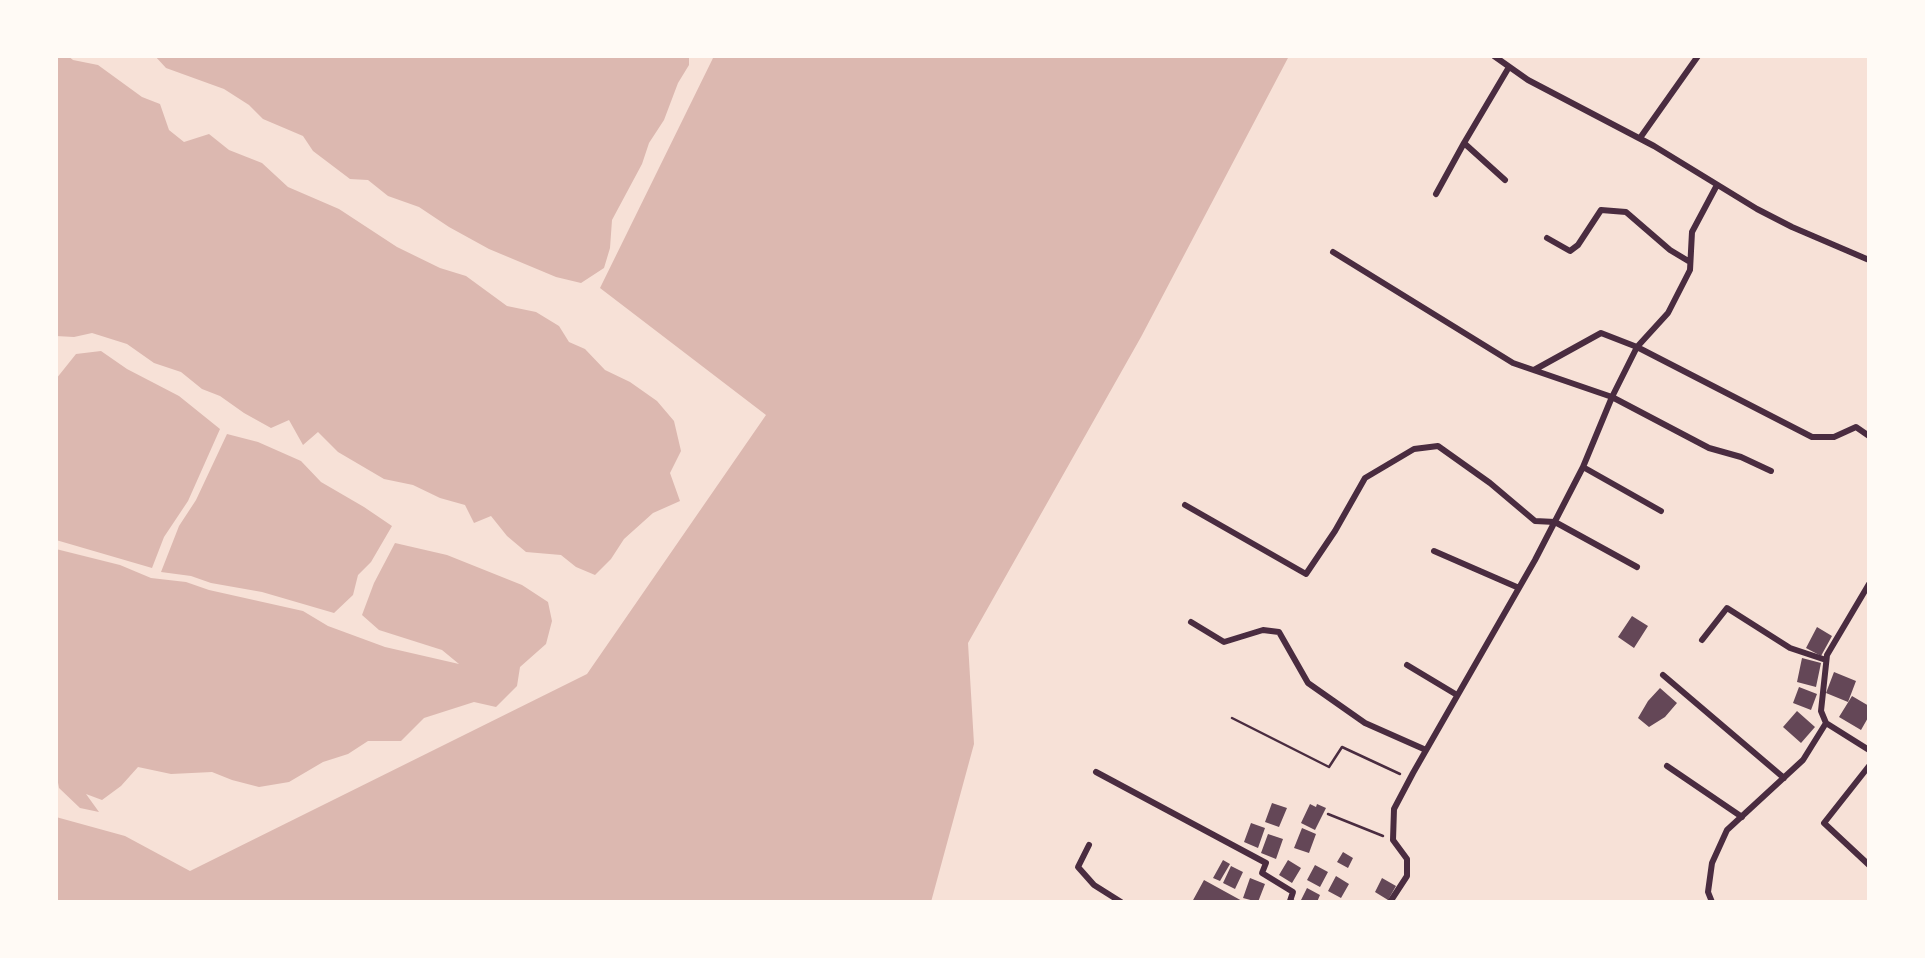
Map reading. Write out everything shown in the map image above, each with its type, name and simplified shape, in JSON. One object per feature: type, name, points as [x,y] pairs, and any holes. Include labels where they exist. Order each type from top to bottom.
[{"type":"street","points":[[1494,56],[1528,80],[1640,138],[1793,227],[1869,260]]},
{"type":"street","points":[[1640,138],[1698,56]]},
{"type":"street","points":[[1436,194],[1509,67]]},
{"type":"street","points":[[1464,143],[1505,180]]},
{"type":"street","points":[[1390,902],[1407,876],[1407,859],[1392,840],[1394,809],[1555,522],[1583,467],[1637,346],[1668,313],[1690,270],[1692,232],[1717,185]]},
{"type":"street","points":[[1546,237],[1570,251],[1578,245],[1601,211],[1626,212],[1670,250],[1690,261]]},
{"type":"street","points":[[1333,252],[1513,363],[1612,397],[1709,448],[1741,457],[1771,471]]},
{"type":"street","points":[[1534,370],[1601,332],[1637,346],[1812,437],[1834,437],[1856,427],[1869,436]]},
{"type":"street","points":[[1185,505],[1306,574],[1335,531],[1365,478],[1414,449],[1438,446],[1490,483],[1535,521],[1555,522],[1637,567]]},
{"type":"street","points":[[1583,467],[1661,511]]},
{"type":"street","points":[[1434,551],[1519,588]]},
{"type":"street","points":[[1869,584],[1827,655],[1821,712],[1826,723],[1869,750]]},
{"type":"street","points":[[1702,640],[1727,608],[1790,648],[1826,660]]},
{"type":"street","points":[[1191,622],[1224,642],[1263,630],[1279,632],[1307,683],[1365,723],[1426,750]]},
{"type":"street","points":[[1407,665],[1457,695]]},
{"type":"street","points":[[1662,675],[1784,778]]},
{"type":"street","points":[[1712,902],[1708,892],[1712,863],[1727,830],[1803,760],[1826,723]]},
{"type":"street","points":[[1667,766],[1742,817]]},
{"type":"street","points":[[1869,766],[1824,823],[1869,864]]},
{"type":"street","points":[[1096,772],[1266,863],[1262,873],[1293,892],[1292,902]]},
{"type":"street","points":[[1089,845],[1077,867],[1094,886],[1121,902]]},
{"type":"path","points":[[1232,718],[1329,766],[1342,747],[1409,779]]},
{"type":"path","points":[[1328,814],[1392,840]]},
{"type":"shaded area","points":[[56,56],[68,56],[73,60],[98,65],[142,97],[160,104],[169,130],[184,142],[209,134],[229,150],[262,163],[288,187],[339,209],[397,247],[440,268],[466,276],[507,306],[536,312],[559,326],[569,342],[585,349],[605,370],[630,382],[657,401],[674,421],[681,451],[670,473],[680,501],[653,513],[624,539],[611,559],[595,575],[576,567],[561,555],[526,552],[507,536],[491,516],[474,523],[465,505],[440,498],[413,485],[384,479],[338,452],[318,432],[303,445],[289,420],[271,428],[220,396],[202,389],[181,372],[154,363],[127,344],[92,333],[74,337],[56,336]]},
{"type":"shaded area","points":[[155,56],[689,56],[689,65],[612,220],[610,248],[604,268],[581,283],[556,277],[489,249],[419,207],[388,196],[368,180],[350,179],[313,151],[303,136],[263,119],[249,105],[224,89],[166,68]]},
{"type":"shaded area","points":[[714,56],[1289,56],[1141,337],[968,643],[974,744],[931,902],[56,902],[56,817],[125,836],[190,871],[587,674],[766,415],[600,288]]},
{"type":"shaded area","points":[[101,351],[127,369],[179,396],[220,429],[188,501],[164,537],[152,568],[56,540],[56,379],[76,354]]},
{"type":"shaded area","points":[[227,434],[258,442],[301,461],[321,482],[392,526],[371,562],[358,575],[353,595],[334,613],[262,592],[161,572],[179,526],[196,500]]},
{"type":"shaded area","points":[[395,543],[447,555],[522,585],[548,602],[552,621],[546,644],[520,667],[517,686],[496,707],[474,702],[424,718],[401,741],[368,741],[348,754],[323,762],[289,782],[259,787],[212,772],[171,774],[138,767],[121,786],[102,800],[86,794],[99,812],[80,808],[59,788],[56,772],[56,549],[120,565],[151,578],[186,582],[209,590],[303,611],[328,626],[385,647],[459,664],[442,650],[379,630],[362,615],[374,583]]},
{"type":"building","points":[[1632,616],[1648,626],[1634,648],[1618,637]]},
{"type":"building","points":[[1817,627],[1832,636],[1821,656],[1806,648]]},
{"type":"building","points":[[1802,658],[1821,663],[1816,687],[1797,682]]},
{"type":"building","points":[[1834,672],[1856,681],[1848,702],[1826,693]]},
{"type":"building","points":[[1799,687],[1817,694],[1811,710],[1793,703]]},
{"type":"building","points":[[1660,688],[1677,703],[1665,717],[1649,727],[1638,718]]},
{"type":"building","points":[[1852,696],[1869,706],[1869,716],[1861,730],[1839,717]]},
{"type":"building","points":[[1797,711],[1815,727],[1801,743],[1783,727]]},
{"type":"building","points":[[1272,803],[1287,808],[1279,827],[1265,822]]},
{"type":"building","points":[[1310,804],[1326,808],[1315,830],[1301,823]]},
{"type":"building","points":[[1251,823],[1265,828],[1258,848],[1244,842]]},
{"type":"building","points":[[1302,828],[1316,834],[1309,853],[1294,848]]},
{"type":"building","points":[[1268,834],[1283,839],[1276,859],[1261,853]]},
{"type":"building","points":[[1343,852],[1353,858],[1348,868],[1337,862]]},
{"type":"building","points":[[1223,860],[1230,864],[1220,881],[1213,878]]},
{"type":"building","points":[[1288,860],[1301,868],[1292,883],[1279,875]]},
{"type":"building","points":[[1315,865],[1328,872],[1320,887],[1307,880]]},
{"type":"building","points":[[1231,866],[1243,872],[1235,889],[1223,883]]},
{"type":"building","points":[[1336,876],[1349,884],[1341,898],[1328,891]]},
{"type":"building","points":[[1250,878],[1265,884],[1258,902],[1243,898]]},
{"type":"building","points":[[1382,878],[1396,886],[1388,900],[1375,892]]},
{"type":"building","points":[[1204,880],[1244,902],[1192,902]]},
{"type":"building","points":[[1307,888],[1320,895],[1317,902],[1300,902]]}]
